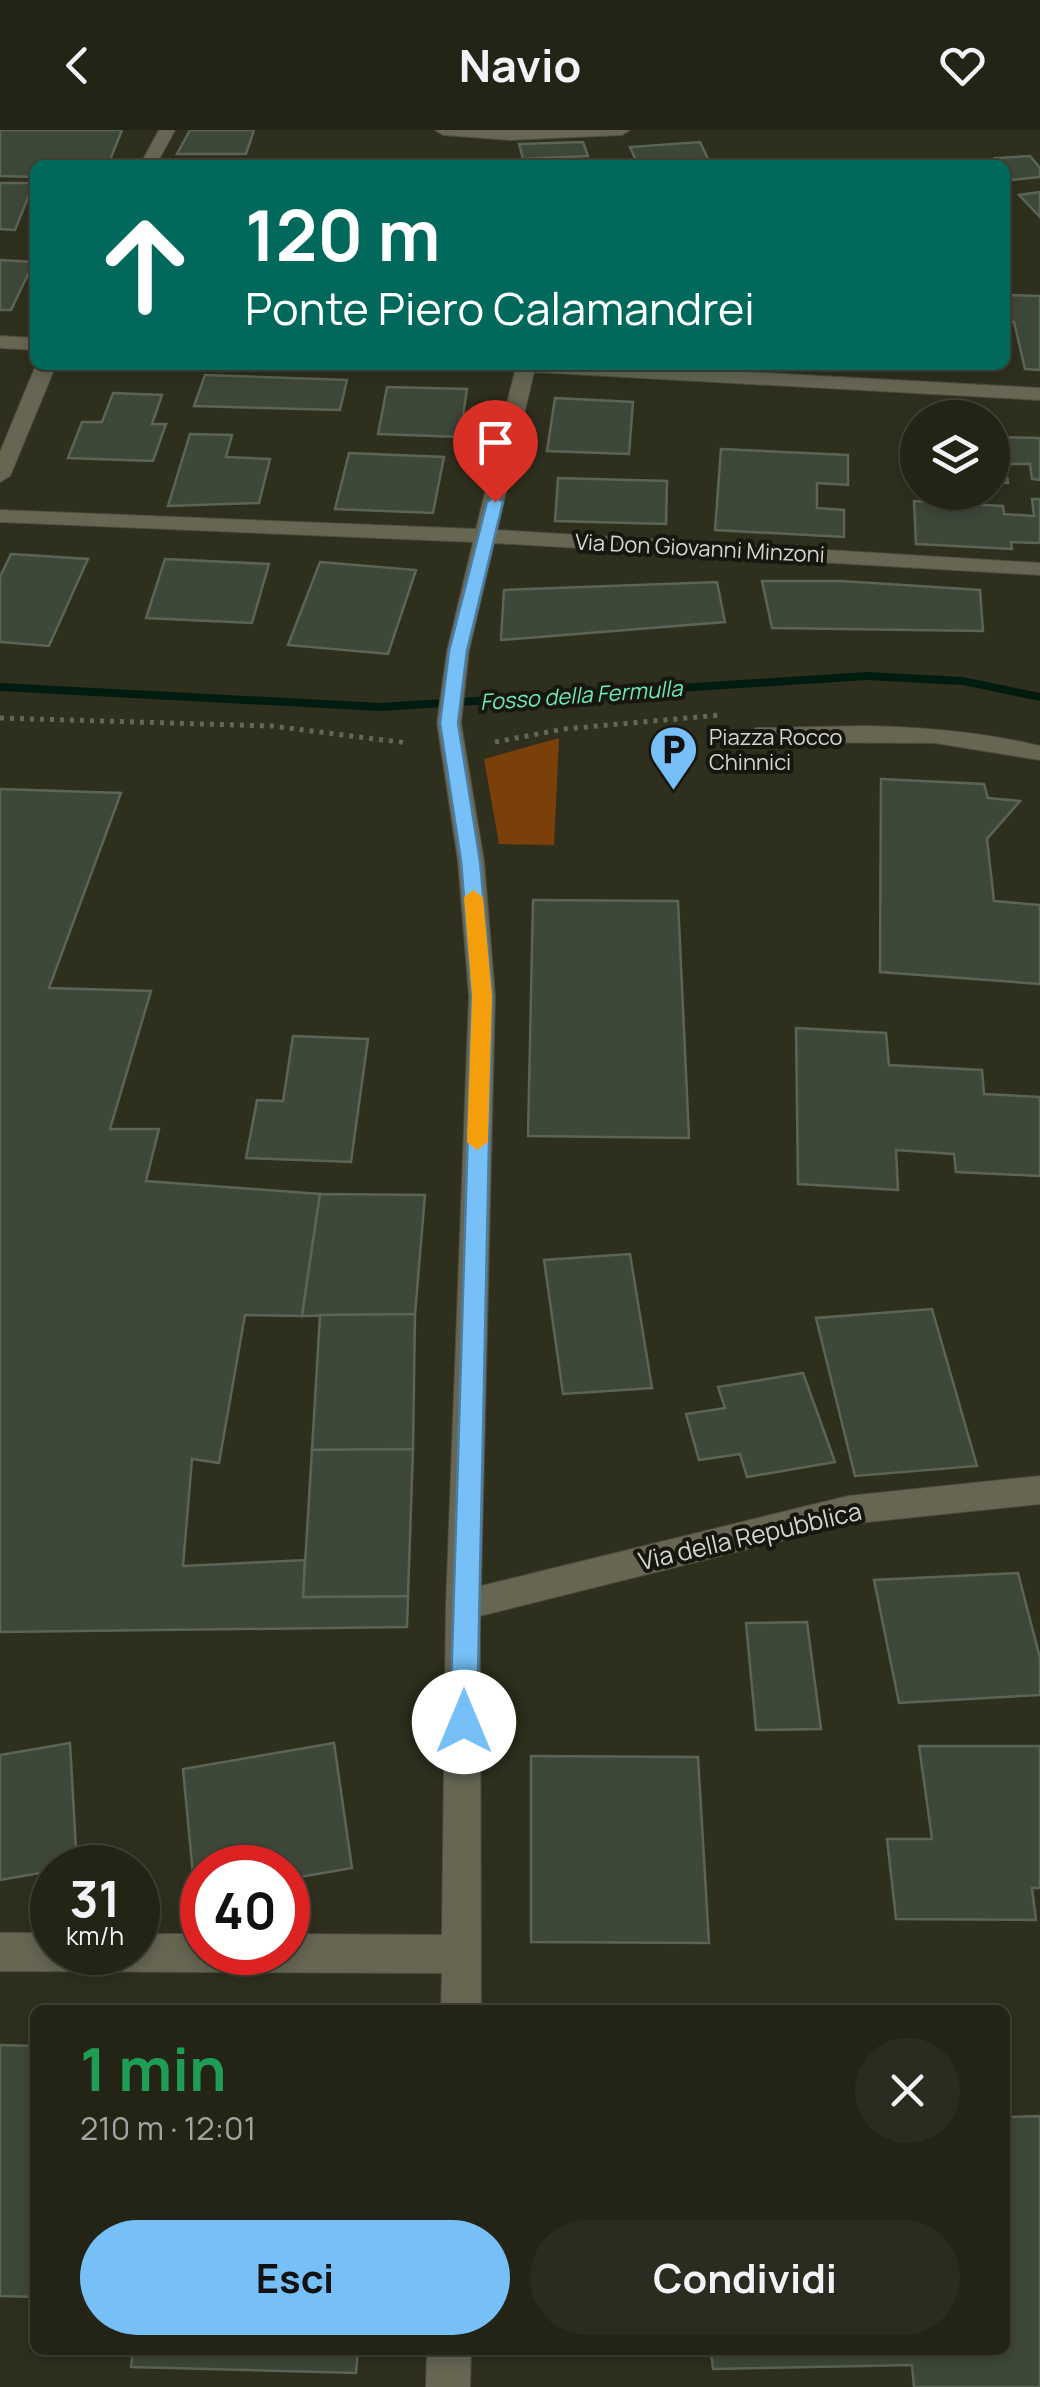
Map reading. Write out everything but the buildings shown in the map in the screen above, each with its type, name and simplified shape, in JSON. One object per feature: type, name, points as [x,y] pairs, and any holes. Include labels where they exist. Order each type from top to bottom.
[{"type":"street","points":[[151,160],[167,130]]},
{"type":"street","points":[[443,130],[510,135],[622,130]]},
{"type":"street","points":[[0,342],[30,344]]},
{"type":"street","points":[[0,476],[44,370]]},
{"type":"street","points":[[461,2005],[464,1606],[482,996],[470,861],[449,723],[458,651],[525,370]]},
{"type":"street","points":[[686,370],[1040,394]]},
{"type":"street","name":"Via Don Giovanni Minzoni","points":[[0,516],[487,536],[1040,569]]},
{"type":"street","points":[[756,735],[916,733],[1008,744],[1040,753]]},
{"type":"street","name":"Via della Repubblica","points":[[464,1606],[848,1510],[1040,1490]]},
{"type":"street","points":[[0,1952],[30,1952]]},
{"type":"street","points":[[160,1953],[463,1954]]},
{"type":"street","points":[[448,2387],[449,2355]]},
{"type":"path","points":[[0,718],[270,726],[452,749]]},
{"type":"shaded area","points":[[559,738],[554,845],[499,844],[484,759]]},
{"type":"waterway","name":"Fosso della Fermulla","points":[[0,687],[381,707],[867,676],[963,681],[1040,697]]},
{"type":"slow traffic","points":[[473,897],[482,996],[477,1142]]},
{"type":"place","name":"Piazza Rocco Chinnici","points":[[674,792]]},
{"type":"route","points":[[464,1722],[482,996],[470,861],[449,723],[458,651],[495,502]]}]
